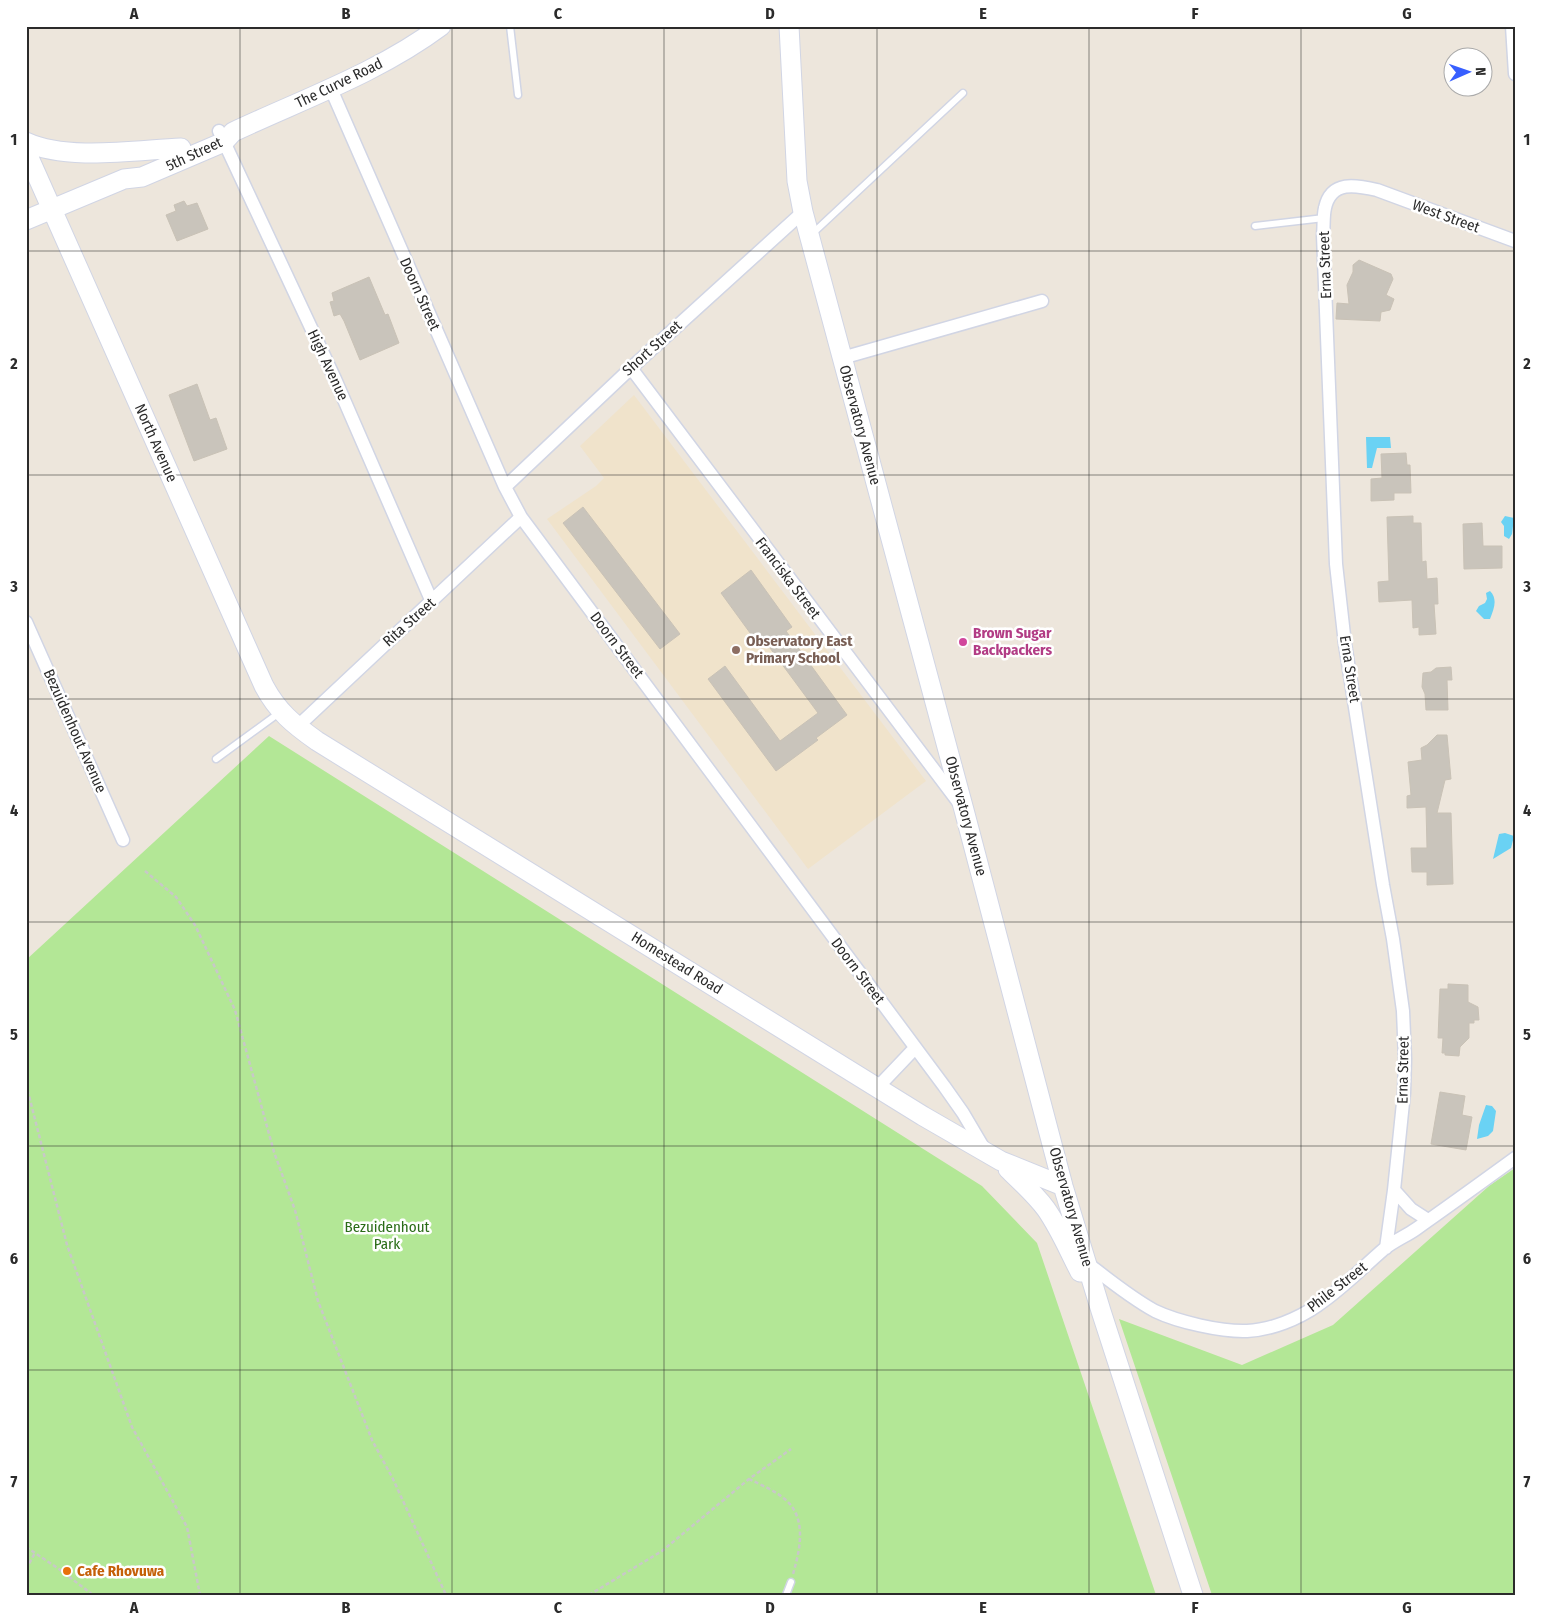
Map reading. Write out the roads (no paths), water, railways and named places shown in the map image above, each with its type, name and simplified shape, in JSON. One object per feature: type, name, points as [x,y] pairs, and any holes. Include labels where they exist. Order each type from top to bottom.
[{"type":"street","name":"The Curve Road","points":[[225,135],[331,89],[374,68],[428,37],[441,26]]},
{"type":"street","name":"Observatory Avenue","points":[[789,26],[797,182],[803,212],[1063,1186],[1193,1595]]},
{"type":"street","points":[[1512,26],[1515,74]]},
{"type":"street","name":"Doorn Street","points":[[331,89],[505,487],[521,517],[994,1157]]},
{"type":"street","name":"5th Street","points":[[124,179],[136,168],[181,148],[225,135]]},
{"type":"street","name":"5th Street","points":[[26,220],[124,179],[142,177],[225,135]]},
{"type":"street","name":"High Avenue","points":[[225,135],[335,379],[432,602]]},
{"type":"street","points":[[26,142],[65,152],[181,148]]},
{"type":"street","name":"North Avenue","points":[[26,151],[264,686],[280,712],[297,727]]},
{"type":"street","points":[[26,170],[41,184]]},
{"type":"street","name":"Erna Street","points":[[1376,190],[1358,185],[1342,186],[1329,197],[1325,208],[1323,235],[1336,564],[1345,644],[1403,1011],[1404,1093],[1386,1248]]},
{"type":"street","name":"West Street","points":[[1376,190],[1515,242]]},
{"type":"street","name":"Short Street","points":[[505,487],[631,368],[803,212]]},
{"type":"street","points":[[842,358],[1042,301]]},
{"type":"street","name":"Franciska Street","points":[[631,368],[964,810]]},
{"type":"street","name":"Rita Street","points":[[297,727],[521,517]]},
{"type":"street","name":"Bezuidenhout Avenue","points":[[26,622],[124,840]]},
{"type":"street","name":"Homestead Road","points":[[297,727],[877,1088],[994,1157],[1063,1186]]},
{"type":"street","points":[[877,1088],[915,1048]]},
{"type":"street","points":[[994,1157],[1047,1210],[1102,1311]]},
{"type":"street","name":"Phile Street","points":[[1087,1264],[1156,1311],[1180,1320],[1206,1327],[1247,1331],[1267,1328],[1290,1321],[1317,1306],[1386,1248],[1515,1158]]},
{"type":"street","points":[[1394,1190],[1411,1209],[1428,1220]]},
{"type":"lane","points":[[510,26],[518,95]]},
{"type":"lane","points":[[810,236],[963,93]]},
{"type":"lane","points":[[1255,226],[1324,218]]},
{"type":"lane","points":[[216,759],[280,712]]},
{"type":"lane","points":[[786,1595],[791,1582]]},
{"type":"water","points":[[1366,437],[1390,437],[1391,448],[1377,448],[1372,468],[1367,468]]},
{"type":"water","points":[[1505,516],[1514,518],[1512,534],[1509,539],[1504,536],[1504,526],[1501,522]]},
{"type":"water","points":[[1490,591],[1495,601],[1494,608],[1490,619],[1484,619],[1476,611],[1479,606],[1485,603],[1487,599],[1486,593]]},
{"type":"water","points":[[1505,833],[1514,836],[1511,848],[1493,859],[1499,834]]},
{"type":"water","points":[[1486,1105],[1492,1106],[1496,1111],[1493,1131],[1488,1136],[1477,1139],[1479,1125]]},
{"type":"place","name":"Brown Sugar Backpackers","points":[[963,642]]},
{"type":"place","name":"Observatory East Primary School","points":[[736,650]]},
{"type":"place","name":"Cafe Rhovuwa","points":[[67,1571]]},
{"type":"park label","name":"Bezuidenhout Park","points":[[387,1236]]}]
